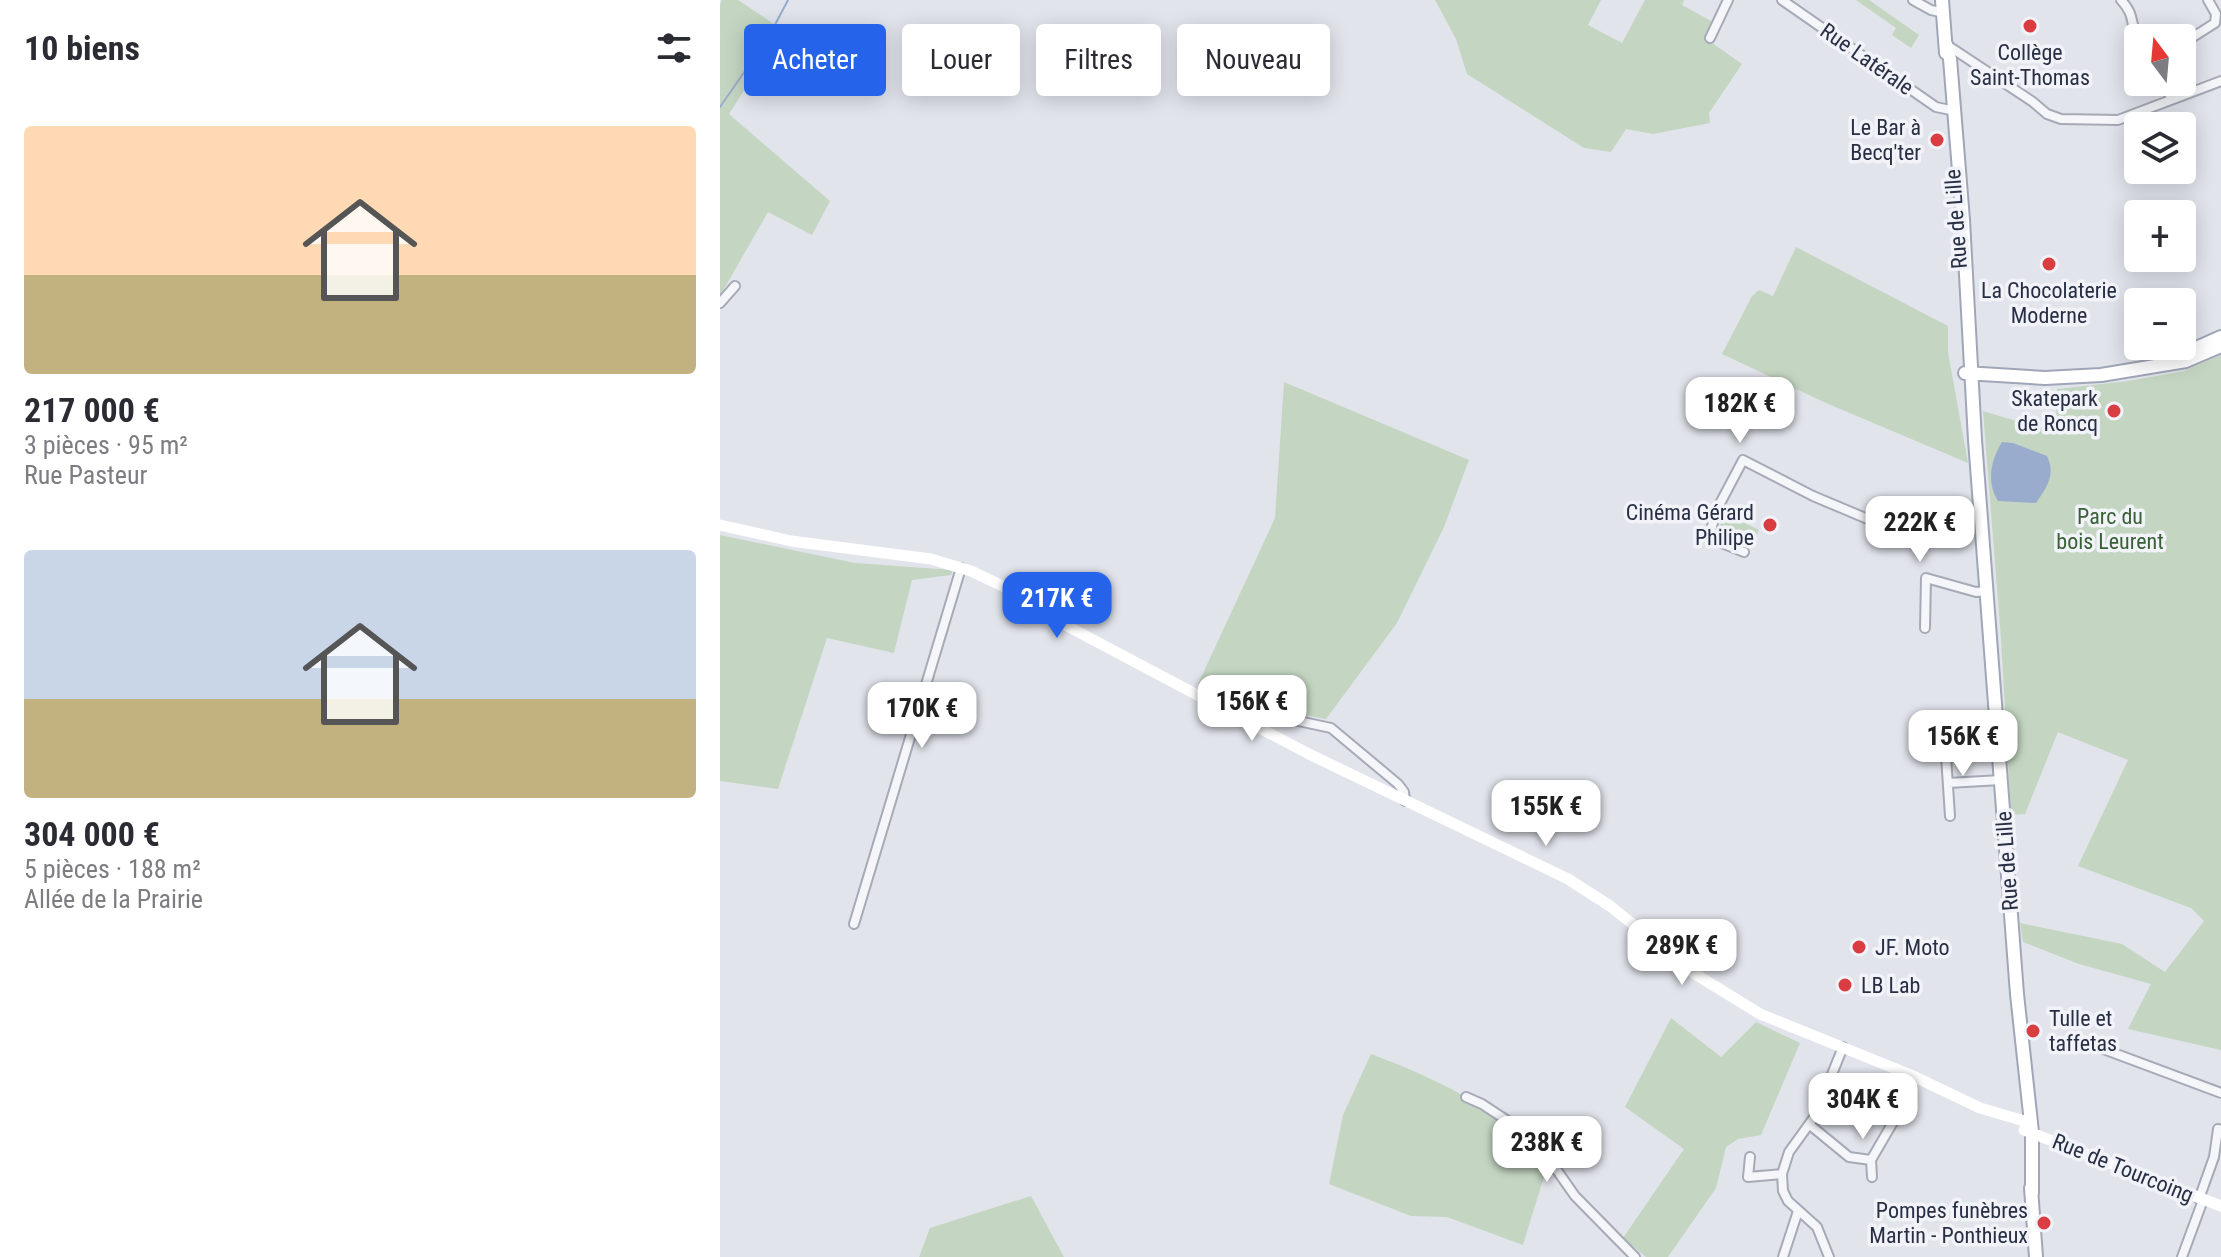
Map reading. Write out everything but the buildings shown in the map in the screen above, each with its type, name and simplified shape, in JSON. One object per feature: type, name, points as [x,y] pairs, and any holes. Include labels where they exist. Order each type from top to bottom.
[{"type":"main road","name":"Rue de Lille","points":[[1943,4],[2017,994],[2018,1057],[2028,1127],[2036,1257]]},
{"type":"main road","points":[[2135,370],[2166,361],[2221,337]]},
{"type":"main road","points":[[1969,373],[2057,378],[2135,370],[2186,361],[2221,346]]},
{"type":"main road","name":"Rue de Tourcoing","points":[[720,525],[857,554],[893,553],[931,559],[961,568],[1058,612],[1109,646],[1240,717],[1591,893],[1673,959],[1747,1007],[1911,1075],[1980,1108],[2221,1206]]},
{"type":"street","points":[[1710,38],[1728,0]]},
{"type":"street","name":"Rue Latérale","points":[[1782,0],[1936,107],[1951,111]]},
{"type":"street","points":[[1913,0],[1931,10],[1943,4]]},
{"type":"street","points":[[2121,0],[2132,12],[2132,24]]},
{"type":"street","points":[[2196,35],[2215,23],[2216,14],[2208,0]]},
{"type":"street","points":[[1946,44],[2057,118],[2114,121],[2221,81]]},
{"type":"street","points":[[720,303],[735,286]]},
{"type":"street","points":[[1744,552],[1709,538],[1716,511],[1743,460],[1813,496],[1882,525]]},
{"type":"street","points":[[854,924],[961,568]]},
{"type":"street","points":[[1925,628],[1926,578],[1976,592],[1987,591]]},
{"type":"street","points":[[1240,717],[1261,713],[1331,728],[1398,784],[1404,792],[1405,801]]},
{"type":"street","points":[[1945,741],[1950,816]]},
{"type":"street","points":[[1948,783],[2001,780]]},
{"type":"street","points":[[2095,1046],[2221,1093]]},
{"type":"street","points":[[1829,1257],[1817,1227],[1785,1196],[1782,1174],[1789,1152],[1810,1125],[1843,1047]]},
{"type":"street","points":[[1466,1097],[1535,1139],[1575,1196],[1635,1257]]},
{"type":"street","points":[[1872,1177],[1871,1160],[1896,1117]]},
{"type":"street","points":[[1810,1125],[1849,1157],[1871,1160]]},
{"type":"street","points":[[2182,1257],[2214,1157],[2218,1129]]},
{"type":"street","points":[[1750,1157],[1747,1181],[1782,1174]]},
{"type":"street","points":[[1783,1257],[1798,1211]]},
{"type":"green space","points":[[722,0],[738,0],[774,24],[744,24],[744,91],[729,114],[830,201],[812,235],[768,212],[720,296]]},
{"type":"green space","points":[[1435,0],[1601,0],[1588,25],[1622,43],[1645,0],[1684,0],[1682,5],[1713,22],[1705,38],[1742,64],[1709,113],[1710,123],[1653,134],[1626,129],[1611,152],[1584,148],[1467,74],[1456,39]]},
{"type":"green space","points":[[1856,0],[1869,0],[1919,35],[1911,48],[1892,35],[1896,28]]},
{"type":"green space","points":[[1796,247],[1948,326],[1948,352],[1968,463],[1826,403],[1722,354],[1752,296],[1759,290],[1773,296]]},
{"type":"green space","name":"Parc du bois Leurent","points":[[2221,355],[2221,1050],[2128,1029],[2151,984],[2079,964],[2023,942],[2020,923],[2122,944],[2165,972],[2204,921],[2191,908],[2078,866],[2128,760],[2058,732],[2025,814],[2011,815],[1983,411],[2056,433],[2057,389],[2184,371]]},
{"type":"green space","points":[[1284,382],[1469,460],[1444,527],[1397,623],[1326,719],[1249,705],[1198,684],[1275,518]]},
{"type":"green space","points":[[1727,514],[1759,530],[1749,549],[1716,531]]},
{"type":"green space","points":[[720,535],[855,563],[953,570],[951,575],[912,580],[894,653],[827,638],[778,789],[720,781]]},
{"type":"green space","points":[[1671,1018],[1721,1057],[1756,1022],[1800,1043],[1761,1135],[1738,1139],[1726,1147],[1716,1188],[1668,1257],[1646,1257],[1623,1238],[1684,1149],[1625,1107]]},
{"type":"green space","points":[[1371,1054],[1466,1097],[1510,1126],[1549,1160],[1523,1245],[1447,1217],[1411,1216],[1329,1184],[1343,1115]]},
{"type":"green space","points":[[1031,1196],[1064,1257],[919,1257],[930,1228]]},
{"type":"water","points":[[2002,442],[2047,456],[2050,475],[2036,503],[1998,501],[1994,494],[1991,471]]},
{"type":"waterway","points":[[720,107],[768,38],[788,0]]},
{"type":"place","name":"Collège Saint-Thomas","points":[[2030,26]]},
{"type":"place","name":"Le Bar à Becq'ter","points":[[1937,140]]},
{"type":"place","name":"La Chocolaterie Moderne","points":[[2049,264]]},
{"type":"place","name":"Skatepark de Roncq","points":[[2114,411]]},
{"type":"place","name":"Cinéma Gérard Philipe","points":[[1770,525]]},
{"type":"place","name":"JF. Moto","points":[[1859,947]]},
{"type":"place","name":"LB Lab","points":[[1845,985]]},
{"type":"place","name":"Tulle et taffetas","points":[[2033,1031]]},
{"type":"place","name":"Pompes funèbres Martin - Ponthieux","points":[[2044,1223]]}]
